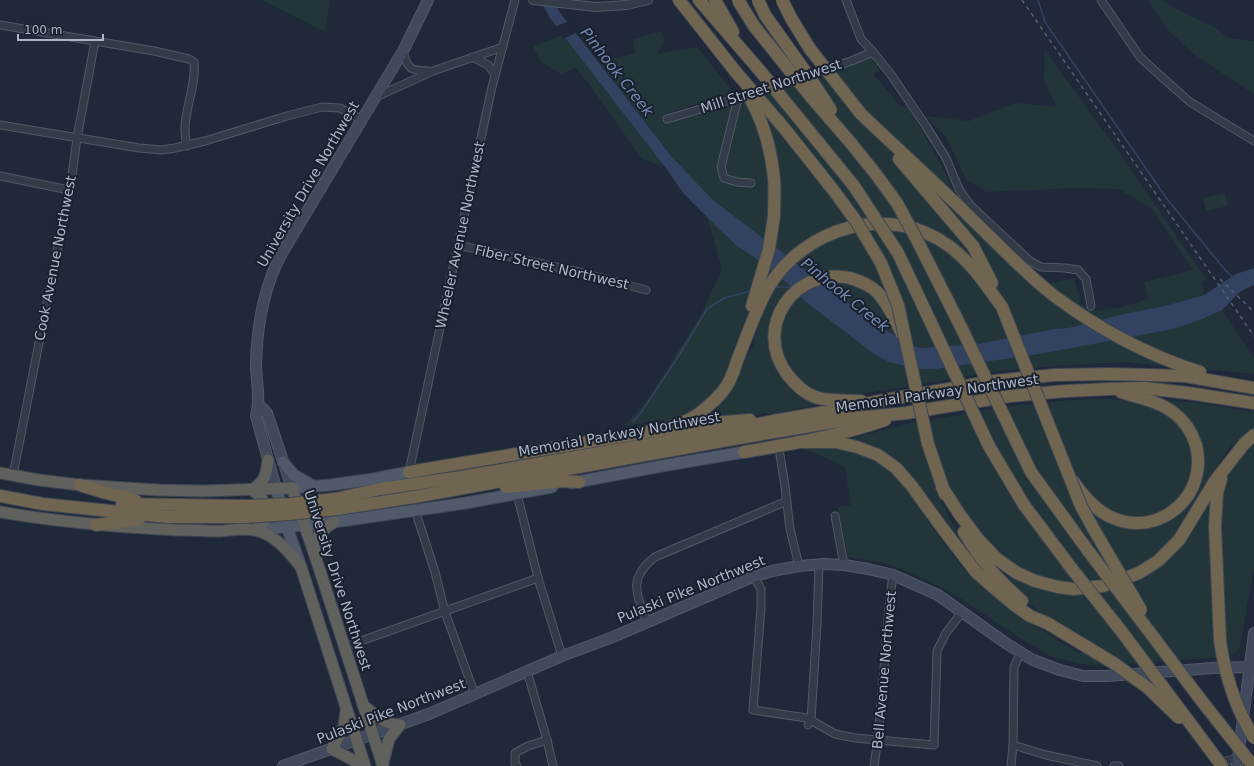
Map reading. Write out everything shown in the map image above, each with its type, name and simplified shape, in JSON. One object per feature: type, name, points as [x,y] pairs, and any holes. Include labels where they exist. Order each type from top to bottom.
[{"type":"highway","points":[[679,0],[735,71],[830,185],[856,221],[881,263],[898,305],[928,444],[942,487],[953,513],[974,549],[987,567],[1010,591],[1047,624]]},
{"type":"highway","points":[[699,0],[854,186],[898,253],[989,446],[1024,505],[1122,632],[1222,766]]},
{"type":"highway","points":[[715,0],[731,29],[760,72]]},
{"type":"highway","points":[[738,0],[754,26],[789,71],[850,142],[897,203],[960,325],[1031,472],[1086,548],[1253,766]]},
{"type":"highway","points":[[758,0],[765,15],[812,81],[850,142]]},
{"type":"highway","points":[[782,0],[810,49],[861,114],[973,246],[1002,307],[1081,506],[1170,657]]},
{"type":"highway","points":[[654,431],[680,423],[701,413],[724,391],[739,358],[769,249],[774,216],[774,178],[767,138],[756,108],[735,71]]},
{"type":"highway","points":[[861,114],[1052,294],[1120,338],[1154,355],[1176,365],[1254,388]]},
{"type":"highway","points":[[745,338],[763,297],[774,279],[786,264],[802,250],[819,239],[838,231],[857,226],[878,224],[898,226],[918,230],[942,242],[956,251],[971,265],[1002,307]]},
{"type":"highway","points":[[874,402],[832,400],[815,397],[799,387],[782,365],[776,352],[774,339],[779,314],[786,302],[802,286],[816,280],[831,277],[853,279],[878,293],[890,310],[906,342]]},
{"type":"highway","name":"Memorial Parkway Northwest","points":[[336,504],[380,489],[461,477],[720,432],[874,402],[994,381],[1055,375],[1110,374],[1185,376],[1241,385]]},
{"type":"highway","name":"Memorial Parkway Northwest","points":[[0,496],[43,504],[170,511],[247,512],[290,504],[336,504],[459,489],[857,418],[906,413],[1010,396],[1066,391],[1145,388],[1254,403]]},
{"type":"highway","points":[[1067,470],[1083,494],[1106,515],[1135,523],[1150,521],[1168,514],[1179,506],[1191,489],[1196,476],[1198,462],[1192,435],[1185,423],[1175,413],[1156,402],[1108,389]]},
{"type":"highway","points":[[744,452],[858,429],[906,413]]},
{"type":"highway","points":[[409,472],[654,431],[748,420],[773,421]]},
{"type":"highway","points":[[942,487],[978,539],[997,559],[1017,573],[1034,581],[1058,587],[1073,588],[1103,586],[1139,573],[1158,561],[1179,540],[1227,464],[1254,435]]},
{"type":"highway","points":[[798,442],[836,442],[857,447],[878,455],[896,468],[911,485],[976,572],[1013,604],[1030,616],[1047,624],[1115,664],[1148,688],[1211,752]]},
{"type":"highway","points":[[461,477],[538,450]]},
{"type":"highway","points":[[252,490],[263,480],[268,460]]},
{"type":"highway","points":[[1227,464],[1217,493],[1215,510],[1220,641],[1226,671],[1234,698],[1254,738]]},
{"type":"highway","points":[[0,473],[80,485],[182,491],[292,488]]},
{"type":"highway","points":[[459,489],[519,486],[565,481],[578,482]]},
{"type":"highway","points":[[80,485],[170,511]]},
{"type":"highway","name":"University Drive Northwest","points":[[292,488],[383,765]]},
{"type":"highway","name":"Memorial Parkway Northwest","points":[[0,489],[170,511]]},
{"type":"highway","points":[[252,490],[259,494],[266,508],[265,520],[254,530]]},
{"type":"highway","points":[[96,525],[129,520],[152,519],[170,511]]},
{"type":"highway","points":[[0,512],[96,525],[208,531],[254,530],[265,534],[285,548],[301,567]]},
{"type":"highway","points":[[316,558],[316,544],[319,533],[334,522]]},
{"type":"highway","name":"University Drive Northwest","points":[[301,567],[365,766]]},
{"type":"highway","points":[[363,705],[380,720],[391,724],[400,725]]},
{"type":"highway","points":[[346,708],[344,726],[332,749],[362,766]]},
{"type":"highway","points":[[383,765],[389,739],[400,725]]},
{"type":"main road","points":[[420,16],[421,0]]},
{"type":"main road","points":[[420,16],[428,0]]},
{"type":"main road","points":[[420,16],[434,0]]},
{"type":"main road","name":"University Drive Northwest","points":[[301,567],[287,527],[256,416],[259,405],[256,364],[259,325],[266,294],[278,260],[403,51],[420,16]]},
{"type":"main road","name":"University Drive Northwest","points":[[259,405],[267,413],[292,488]]},
{"type":"main road","points":[[254,530],[334,522],[517,494],[744,452]]},
{"type":"main road","points":[[283,462],[294,475],[314,486]]},
{"type":"main road","points":[[292,488],[330,485],[409,472]]},
{"type":"main road","points":[[330,485],[320,494],[319,509],[320,514],[324,519],[334,522]]},
{"type":"main road","name":"Pulaski Pike Northwest","points":[[283,766],[429,714],[562,656],[754,577],[772,571],[799,566],[844,565],[893,574],[938,595],[1033,660],[1060,670],[1083,676],[1107,676],[1213,668],[1249,667]]},
{"type":"main road","points":[[1238,762],[1254,633]]},
{"type":"street","name":"Wheeler Avenue Northwest","points":[[409,472],[495,74],[515,0]]},
{"type":"street","points":[[533,0],[583,6],[611,6],[648,0]]},
{"type":"street","points":[[846,0],[861,39],[892,76],[926,126],[946,158],[959,190],[970,205],[1030,261],[1041,267],[1078,270],[1086,279],[1091,306]]},
{"type":"street","points":[[1101,0],[1140,57],[1154,70],[1190,102],[1254,141]]},
{"type":"street","points":[[0,25],[154,51],[189,59],[194,62],[194,75],[184,131],[186,146]]},
{"type":"street","name":"Cook Avenue Northwest","points":[[13,475],[69,190],[95,41]]},
{"type":"street","points":[[376,97],[433,71],[503,47]]},
{"type":"street","points":[[403,51],[406,62],[410,68],[419,71],[433,71]]},
{"type":"street","name":"Mill Street Northwest","points":[[667,118],[738,98],[851,61],[873,52]]},
{"type":"street","points":[[472,57],[488,65],[495,74]]},
{"type":"street","points":[[738,98],[721,166],[724,178],[737,182],[751,183]]},
{"type":"street","points":[[0,124],[78,138],[162,150],[205,141],[322,107],[340,108],[362,120]]},
{"type":"street","points":[[0,176],[69,190]]},
{"type":"street","name":"Fiber Street Northwest","points":[[458,245],[583,273],[646,290]]},
{"type":"street","points":[[780,455],[790,529],[799,566]]},
{"type":"street","points":[[517,494],[538,578],[562,656]]},
{"type":"street","points":[[647,622],[638,598],[636,584],[638,575],[646,563],[654,557],[787,501]]},
{"type":"street","points":[[415,510],[435,572],[445,612],[475,695]]},
{"type":"street","points":[[835,516],[844,565]]},
{"type":"street","points":[[810,723],[817,624],[819,565]]},
{"type":"street","name":"Bell Avenue Northwest","points":[[874,766],[878,740],[889,602],[893,574]]},
{"type":"street","points":[[754,577],[761,589],[761,608],[753,710],[807,718],[810,723],[834,734],[855,738],[934,746],[938,651],[946,634],[962,612]]},
{"type":"street","points":[[344,647],[538,578]]},
{"type":"street","points":[[1011,766],[1013,745],[1014,667],[1020,652]]},
{"type":"street","points":[[527,672],[547,740],[552,766]]},
{"type":"street","points":[[517,766],[515,764],[515,754],[528,746],[547,740]]},
{"type":"street","points":[[1013,745],[1046,755],[1097,766]]},
{"type":"street","points":[[1218,766],[1226,761],[1238,762]]},
{"type":"street","points":[[1114,766],[1119,766]]},
{"type":"green space","points":[[262,0],[330,0],[325,32]]},
{"type":"green space","points":[[1148,0],[1162,0],[1174,8],[1216,28],[1229,38],[1254,41],[1254,94],[1195,55],[1168,30]]},
{"type":"green space","points":[[662,31],[665,39],[657,54],[697,47],[733,92],[666,114],[664,120],[670,122],[739,104],[746,100],[871,58],[879,69],[874,75],[900,106],[908,108],[918,123],[946,174],[962,215],[1023,275],[1051,283],[1074,278],[1081,304],[1094,311],[1119,308],[1148,299],[1144,282],[1193,270],[1151,208],[1119,189],[1076,188],[986,192],[967,181],[946,137],[926,116],[969,121],[1015,103],[1057,107],[1044,80],[1045,50],[1118,151],[1206,279],[1202,283],[1204,295],[1165,306],[1124,314],[1068,328],[1054,329],[978,344],[921,348],[913,346],[882,328],[713,200],[672,157],[600,63],[635,53],[633,39]]},
{"type":"green space","points":[[563,35],[665,167],[642,159],[589,84],[575,67],[562,75],[541,62],[533,46]]},
{"type":"green space","points":[[1225,193],[1228,206],[1206,211],[1203,198]]},
{"type":"green space","points":[[707,217],[736,245],[786,282],[806,302],[874,354],[889,362],[919,369],[936,369],[997,360],[1173,329],[1200,320],[1222,310],[1254,358],[1254,374],[1124,362],[1065,365],[998,371],[849,396],[817,393],[805,386],[772,352],[821,404],[776,413],[701,419],[719,405],[732,389],[744,362],[756,341],[738,335],[728,369],[716,391],[695,409],[671,419],[624,426],[647,401],[702,313],[722,269]]},
{"type":"green space","points":[[1112,399],[1142,404],[1164,413],[1183,429],[1192,448],[1193,468],[1191,478],[1184,495],[1178,502],[1161,512],[1142,517],[1130,517],[1107,507],[1101,517],[1121,526],[1141,528],[1168,518],[1186,505],[1198,487],[1203,466],[1202,450],[1194,427],[1179,409],[1162,400],[1191,402],[1254,412],[1254,566],[1240,647],[1235,653],[1227,656],[1224,641],[1218,513],[1223,483],[1233,467],[1249,449],[1241,438],[1226,452],[1178,531],[1162,553],[1152,562],[1140,569],[1126,574],[1071,585],[1049,582],[1027,574],[1008,563],[991,550],[965,517],[955,498],[946,478],[932,437],[920,440],[934,482],[956,530],[970,553],[985,573],[1009,598],[980,570],[909,478],[889,459],[865,445],[851,441],[850,438],[911,423],[1010,406],[1071,400]]},
{"type":"green space","points":[[831,447],[849,450],[866,456],[895,474],[909,491],[930,524],[961,566],[982,587],[1005,607],[1079,653],[1098,649],[1057,625],[999,580],[978,548],[996,565],[1021,581],[1045,590],[1079,594],[1106,591],[1139,579],[1174,552],[1211,496],[1210,556],[1218,657],[1103,666],[1076,663],[1050,656],[954,594],[915,574],[884,563],[848,557],[838,507],[851,505],[845,467],[816,453],[802,449]]},
{"type":"water","points":[[540,0],[552,0],[561,14],[672,157],[713,200],[882,328],[913,346],[921,348],[978,344],[1054,329],[1068,328],[1124,314],[1165,306],[1204,295],[1236,274],[1254,268],[1254,285],[1241,291],[1222,310],[1200,320],[1173,329],[1039,354],[936,369],[919,369],[889,362],[874,354],[806,302],[786,282],[736,245],[684,194],[665,167],[550,18]]},
{"type":"pier","points":[[569,21],[578,32],[563,39],[554,27]]},
{"type":"waterway","points":[[1038,0],[1045,22],[1167,199],[1226,271],[1232,276]]},
{"type":"waterway","points":[[775,287],[791,287]]},
{"type":"waterway","points":[[633,422],[640,414],[678,357],[707,309],[724,298],[751,291]]},
{"type":"railway","points":[[1022,0],[1254,336]]},
{"type":"railway","points":[[1220,279],[1254,312]]},
{"type":"water label","name":"Pinhook Creek","points":[[617,72]]},
{"type":"water label","name":"Pinhook Creek","points":[[845,295]]}]
